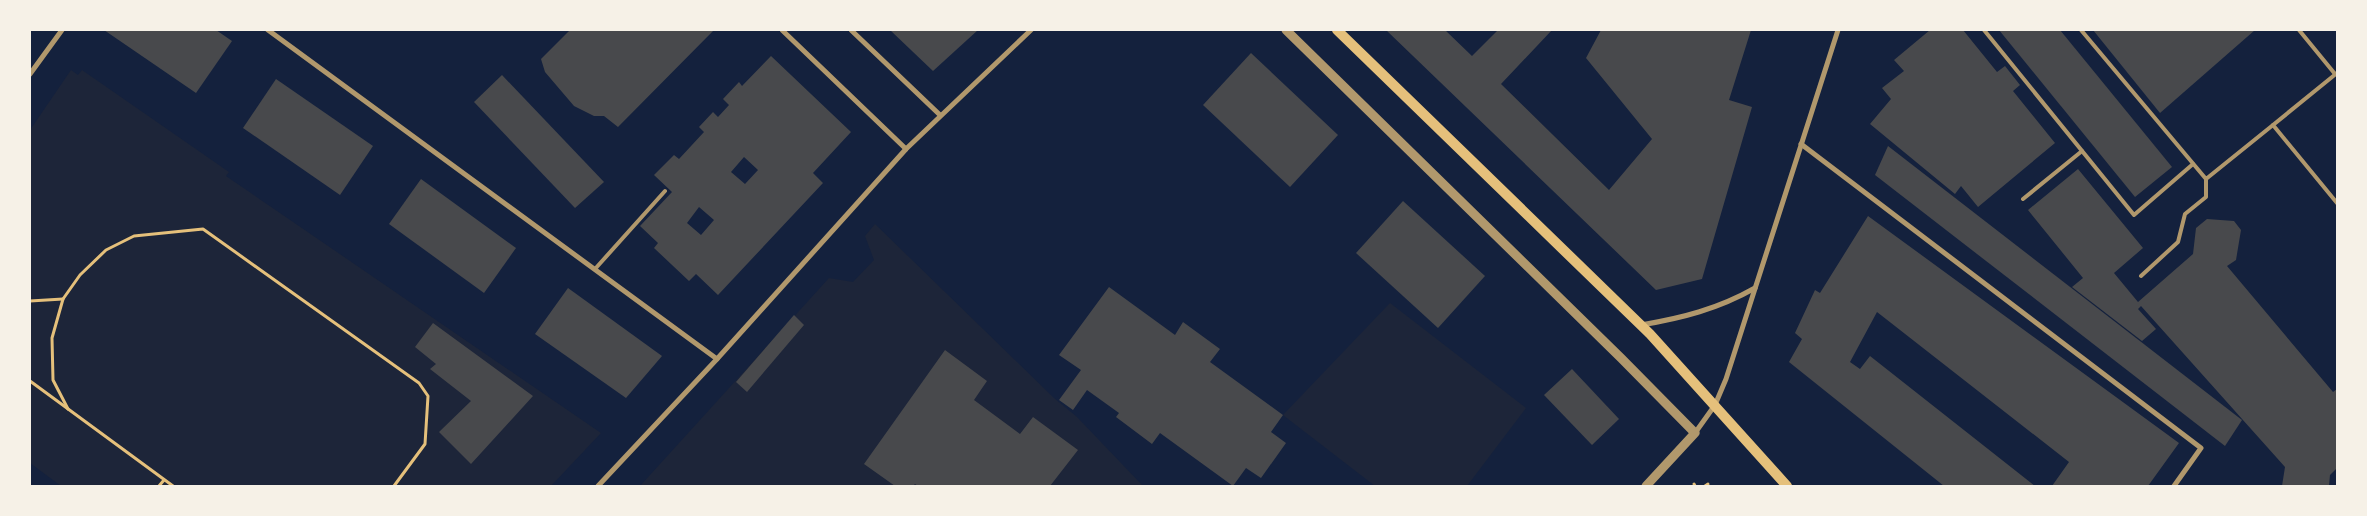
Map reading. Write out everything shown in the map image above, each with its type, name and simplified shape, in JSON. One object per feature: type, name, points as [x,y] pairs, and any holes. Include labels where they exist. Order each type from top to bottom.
[{"type":"main road","points":[[1336,30],[1641,325],[1787,486]]},
{"type":"street","points":[[30,74],[62,30]]},
{"type":"street","points":[[268,30],[717,359]]},
{"type":"street","points":[[782,30],[906,149]]},
{"type":"street","points":[[851,30],[940,115]]},
{"type":"street","points":[[598,486],[717,359],[906,149],[1031,30]]},
{"type":"street","points":[[1286,30],[1695,433]]},
{"type":"street","points":[[1646,486],[1695,433],[1715,405],[1726,379],[1838,30]]},
{"type":"street","points":[[1801,144],[2201,448],[2174,486]]},
{"type":"street","points":[[1641,325],[1686,317],[1707,310],[1730,302],[1755,287]]},
{"type":"lane","points":[[1984,30],[2134,215],[2193,164]]},
{"type":"lane","points":[[2081,30],[2206,179],[2206,197],[2185,214],[2178,242],[2140,276]]},
{"type":"lane","points":[[2206,179],[2336,73],[2299,30]]},
{"type":"lane","points":[[2273,125],[2337,203]]},
{"type":"lane","points":[[2023,199],[2082,151]]},
{"type":"lane","points":[[595,269],[665,190]]},
{"type":"path","points":[[68,410],[53,380],[52,338],[63,299],[80,275],[106,250],[134,236],[203,229],[419,383],[428,396],[425,444],[394,486]]},
{"type":"path","points":[[30,301],[63,299]]},
{"type":"path","points":[[30,381],[173,486]]},
{"type":"path","points":[[159,486],[164,480]]},
{"type":"shaded area","points":[[71,70],[78,75],[82,70],[229,172],[226,176],[601,433],[551,486],[61,486],[30,463],[30,130]]},
{"type":"shaded area","points":[[875,224],[1054,398],[1077,417],[1143,486],[640,486],[829,278],[853,282],[874,260],[865,236]]},
{"type":"shaded area","points":[[1390,303],[1526,408],[1467,486],[1375,486],[1283,415]]},
{"type":"building","points":[[104,30],[216,30],[232,41],[196,93]]},
{"type":"building","points":[[570,30],[714,30],[618,127],[604,116],[594,116],[574,106],[545,72],[541,59]]},
{"type":"building","points":[[890,30],[978,30],[933,71]]},
{"type":"building","points":[[1386,30],[1445,30],[1472,56],[1498,30],[1552,30],[1501,84],[1609,190],[1652,139],[1586,58],[1601,30],[1751,30],[1729,100],[1752,107],[1702,279],[1656,290]]},
{"type":"building","points":[[1930,30],[1963,30],[1997,72],[2005,66],[2020,85],[2013,91],[2055,143],[1978,207],[1961,186],[1955,194],[1870,124],[1891,99],[1882,88],[1904,71],[1894,60]]},
{"type":"building","points":[[1999,30],[2060,30],[2172,167],[2135,197]]},
{"type":"building","points":[[2093,30],[2255,30],[2160,113]]},
{"type":"building","points":[[1251,53],[1338,135],[1290,187],[1203,105]]},
{"type":"building","points":[[771,56],[851,132],[813,173],[823,183],[718,295],[696,274],[689,281],[654,248],[658,243],[640,226],[672,192],[654,175],[674,155],[679,159],[704,132],[699,127],[713,112],[718,117],[729,105],[723,99],[739,82],[742,86]],"holes":[[[744,157],[758,170],[745,184],[731,172]],[[699,207],[714,220],[701,235],[687,223]]]},
{"type":"building","points":[[502,75],[604,182],[575,208],[474,102]]},
{"type":"building","points":[[276,79],[373,146],[340,195],[243,128]]},
{"type":"building","points":[[1888,146],[2242,420],[2225,446],[1875,175]]},
{"type":"building","points":[[2078,169],[2143,248],[2114,273],[2138,302],[2193,254],[2196,228],[2207,219],[2234,221],[2241,230],[2236,260],[2227,266],[2333,392],[2337,389],[2337,468],[2330,475],[2329,486],[2282,486],[2285,467],[2141,306],[2138,309],[2156,329],[2142,341],[2072,287],[2083,278],[2028,210]]},
{"type":"building","points":[[421,179],[516,248],[484,293],[389,224]]},
{"type":"building","points":[[1403,201],[1485,276],[1438,328],[1356,253]]},
{"type":"building","points":[[1868,216],[2179,443],[2148,486],[2052,486],[2069,462],[1877,312],[1850,362],[1860,369],[1870,356],[2035,486],[1944,486],[1789,362],[1802,339],[1795,333],[1815,290],[1820,293]]},
{"type":"building","points":[[1109,287],[1175,335],[1183,322],[1220,349],[1210,362],[1283,415],[1271,432],[1286,443],[1261,478],[1246,468],[1233,486],[1160,433],[1152,444],[1116,417],[1119,413],[1087,390],[1073,410],[1059,400],[1081,370],[1059,355]]},
{"type":"building","points":[[568,288],[662,356],[626,398],[535,334]]},
{"type":"building","points":[[794,315],[804,325],[747,392],[736,382]]},
{"type":"building","points":[[433,323],[533,396],[471,464],[439,432],[471,401],[430,369],[436,364],[415,347]]},
{"type":"building","points":[[945,350],[987,381],[974,400],[1020,434],[1033,417],[1078,450],[1050,486],[918,486],[915,484],[913,486],[895,486],[864,464]]},
{"type":"building","points":[[1572,369],[1619,419],[1592,445],[1544,395]]}]
